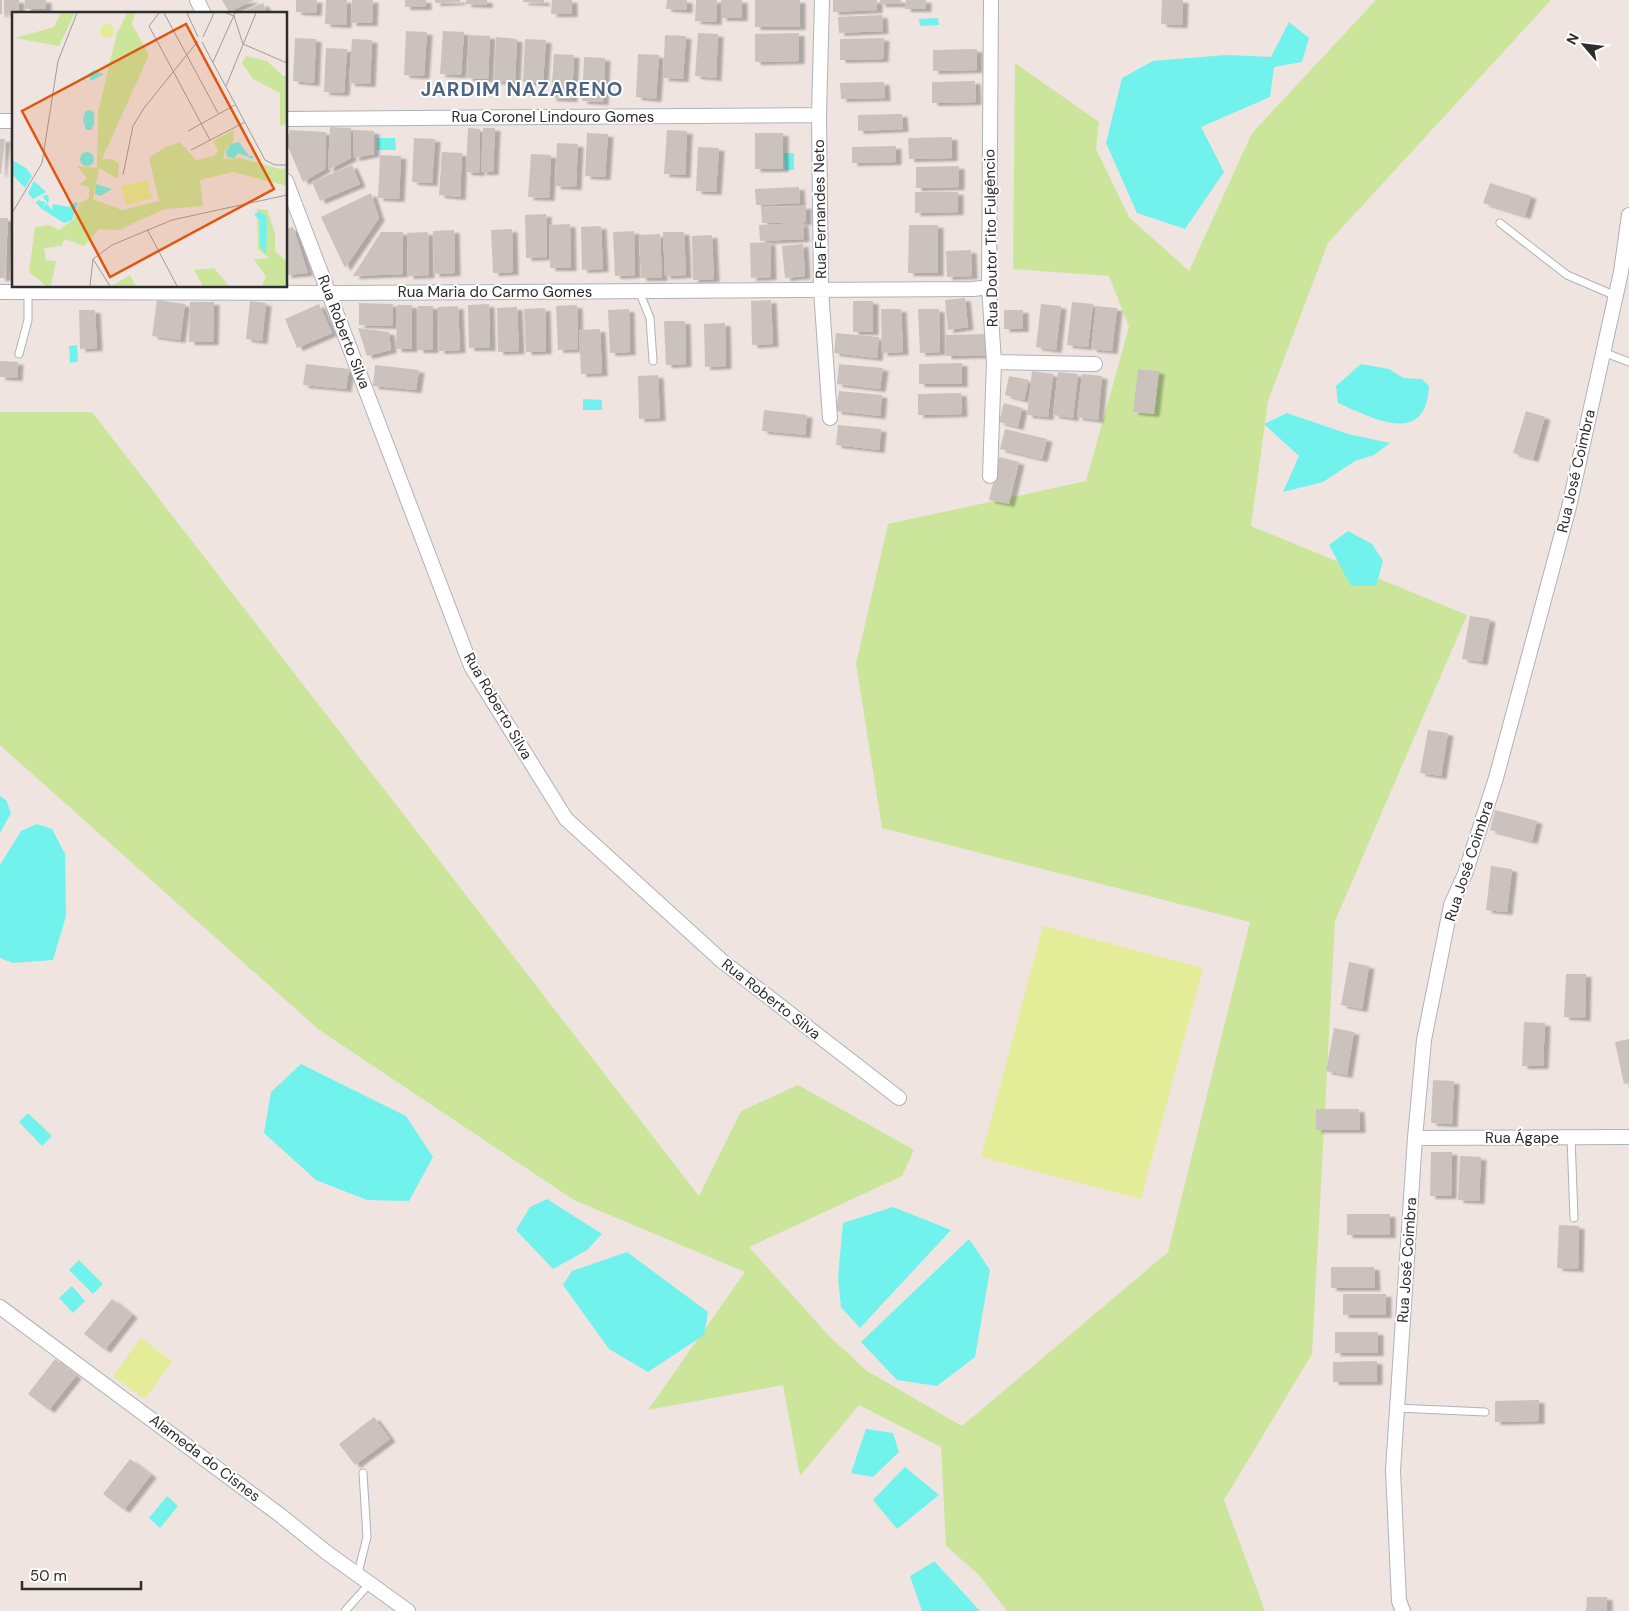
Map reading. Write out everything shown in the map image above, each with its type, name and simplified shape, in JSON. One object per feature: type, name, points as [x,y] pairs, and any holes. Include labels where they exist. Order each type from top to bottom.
[{"type":"street","points":[[197,0],[203,12]]},
{"type":"street","name":"Rua Fernandes Neto","points":[[822,0],[819,116],[821,290],[830,418]]},
{"type":"street","name":"Rua Doutor Tito Fulgêncio","points":[[990,476],[994,362],[989,286],[991,0]]},
{"type":"street","name":"Rua Coronel Lindouro Gomes","points":[[288,119],[819,116]]},
{"type":"street","name":"Rua Roberto Silva","points":[[288,186],[471,666],[566,819],[722,961],[899,1098]]},
{"type":"street","name":"Rua José Coimbra","points":[[1402,1611],[1395,1525],[1394,1470],[1415,1138],[1424,1040],[1451,905],[1465,874],[1518,702],[1540,608],[1569,507],[1616,296],[1629,215]]},
{"type":"street","name":"Rua Maria do Carmo Gomes","points":[[0,292],[329,293],[973,289],[989,286]]},
{"type":"street","points":[[994,362],[1095,364]]},
{"type":"street","name":"Rua Ágape","points":[[1415,1138],[1629,1137]]},
{"type":"street","name":"Alameda do Cisnes","points":[[0,1307],[280,1515],[326,1552],[408,1611]]},
{"type":"lane","points":[[1500,223],[1567,275],[1616,296]]},
{"type":"lane","points":[[639,291],[650,318],[653,361]]},
{"type":"lane","points":[[19,354],[28,320],[28,292]]},
{"type":"lane","points":[[1603,352],[1629,362]]},
{"type":"lane","points":[[1571,1138],[1574,1218]]},
{"type":"lane","points":[[1397,1408],[1485,1412]]},
{"type":"lane","points":[[358,1574],[367,1537],[364,1472]]},
{"type":"lane","points":[[344,1611],[370,1583]]},
{"type":"green space","points":[[1376,0],[1551,0],[1328,243],[1268,401],[1251,526],[1467,615],[1335,921],[1312,1354],[1224,1500],[1265,1611],[1007,1611],[979,1575],[946,1546],[941,1447],[859,1405],[800,1476],[783,1385],[648,1410],[745,1272],[574,1200],[318,1029],[0,745],[0,412],[92,412],[699,1196],[741,1111],[798,1085],[914,1150],[902,1176],[749,1247],[829,1336],[867,1371],[962,1426],[1168,1252],[1250,922],[882,828],[856,664],[888,524],[1086,481],[1129,327],[1109,276],[1013,269],[1015,63],[1099,122],[1096,149],[1129,217],[1189,271],[1252,133]]},
{"type":"green space","points":[[1043,926],[1203,968],[1141,1199],[981,1157]]},
{"type":"green space","points":[[141,1338],[172,1361],[145,1399],[113,1376]]},
{"type":"water","points":[[938,18],[939,25],[920,26],[919,19]]},
{"type":"water","points":[[1289,22],[1309,38],[1302,62],[1274,67],[1270,97],[1201,127],[1224,172],[1185,229],[1137,213],[1106,143],[1122,78],[1153,61],[1226,55],[1271,57]]},
{"type":"water","points":[[377,138],[395,138],[396,150],[377,150]]},
{"type":"water","points":[[784,153],[794,153],[794,170],[785,170]]},
{"type":"water","points":[[77,345],[78,362],[70,363],[69,346]]},
{"type":"water","points":[[1361,364],[1389,369],[1403,378],[1422,379],[1429,386],[1426,405],[1418,417],[1408,423],[1381,421],[1338,403],[1336,386]]},
{"type":"water","points":[[583,399],[602,400],[602,410],[583,410]]},
{"type":"water","points":[[1287,413],[1348,434],[1390,443],[1374,455],[1355,461],[1323,482],[1283,492],[1299,456],[1264,424]]},
{"type":"water","points":[[1348,531],[1372,544],[1383,561],[1376,586],[1351,586],[1329,545]]},
{"type":"water","points":[[0,796],[6,800],[11,813],[0,833]]},
{"type":"water","points":[[37,824],[52,829],[65,854],[66,916],[53,960],[13,963],[0,958],[0,865],[21,831]]},
{"type":"water","points":[[301,1064],[406,1116],[433,1157],[409,1201],[367,1200],[316,1180],[264,1133],[271,1092]]},
{"type":"water","points":[[28,1113],[52,1136],[42,1146],[19,1122]]},
{"type":"water","points":[[547,1199],[602,1234],[587,1250],[553,1269],[516,1230],[530,1207]]},
{"type":"water","points":[[893,1207],[951,1230],[860,1328],[841,1307],[838,1277],[843,1223]]},
{"type":"water","points":[[969,1239],[990,1270],[975,1357],[937,1386],[897,1380],[861,1342]]},
{"type":"water","points":[[627,1252],[708,1312],[704,1335],[648,1372],[609,1349],[563,1285],[572,1271]]},
{"type":"water","points":[[79,1260],[103,1284],[93,1294],[69,1270]]},
{"type":"water","points":[[72,1286],[85,1301],[73,1313],[59,1298]]},
{"type":"water","points":[[866,1429],[893,1433],[899,1452],[873,1477],[851,1473]]},
{"type":"water","points":[[905,1467],[939,1495],[897,1529],[873,1500]]},
{"type":"water","points":[[167,1496],[178,1506],[160,1528],[149,1518]]},
{"type":"water","points":[[935,1561],[980,1611],[922,1611],[910,1576]]},
{"type":"building","points":[[0,0],[2,0],[2,14],[0,14]]},
{"type":"building","points":[[4,0],[19,0],[19,12],[4,13]]},
{"type":"building","points":[[25,0],[46,0],[46,9],[25,9]]},
{"type":"building","points":[[222,0],[254,0],[229,12]]},
{"type":"building","points":[[296,0],[317,0],[316,13],[296,12]]},
{"type":"building","points":[[326,0],[347,0],[346,25],[325,24]]},
{"type":"building","points":[[352,0],[373,0],[372,23],[351,23]]},
{"type":"building","points":[[405,0],[426,0],[426,7],[405,7]]},
{"type":"building","points":[[435,0],[460,0],[460,2],[435,3]]},
{"type":"building","points":[[466,0],[487,0],[487,5],[466,4]]},
{"type":"building","points":[[523,0],[544,0],[544,3],[523,2]]},
{"type":"building","points":[[552,0],[572,0],[572,14],[551,14]]},
{"type":"building","points":[[667,0],[687,0],[687,10],[666,9]]},
{"type":"building","points":[[696,0],[717,0],[716,22],[695,21]]},
{"type":"building","points":[[721,0],[742,0],[742,18],[721,18]]},
{"type":"building","points":[[755,0],[800,0],[800,27],[755,27]]},
{"type":"building","points":[[833,0],[877,0],[877,10],[833,12]]},
{"type":"building","points":[[880,0],[901,0],[901,4],[880,4]]},
{"type":"building","points":[[906,0],[926,0],[926,9],[905,9]]},
{"type":"building","points":[[1162,0],[1183,0],[1182,25],[1161,24]]},
{"type":"building","points":[[263,3],[267,12],[243,12]]},
{"type":"building","points":[[882,15],[883,31],[839,33],[838,17]]},
{"type":"building","points":[[406,31],[427,32],[424,76],[404,75]]},
{"type":"building","points":[[443,31],[464,32],[461,75],[440,74]]},
{"type":"building","points":[[698,33],[718,34],[716,78],[695,76]]},
{"type":"building","points":[[799,33],[799,61],[755,62],[755,34]]},
{"type":"building","points":[[469,35],[490,36],[488,79],[467,78]]},
{"type":"building","points":[[665,35],[686,36],[683,79],[663,78]]},
{"type":"building","points":[[496,37],[517,39],[515,82],[494,81]]},
{"type":"building","points":[[295,38],[316,39],[314,83],[293,81]]},
{"type":"building","points":[[884,38],[883,59],[840,60],[840,39]]},
{"type":"building","points":[[352,39],[372,40],[370,84],[349,83]]},
{"type":"building","points":[[525,39],[546,40],[543,83],[523,82]]},
{"type":"building","points":[[326,48],[347,49],[344,93],[324,92]]},
{"type":"building","points":[[977,49],[977,70],[933,71],[933,50]]},
{"type":"building","points":[[554,54],[574,55],[572,99],[551,98]]},
{"type":"building","points":[[638,54],[659,55],[656,99],[636,97]]},
{"type":"building","points":[[584,57],[605,58],[603,102],[582,101]]},
{"type":"building","points":[[975,81],[976,102],[932,103],[932,82]]},
{"type":"building","points":[[884,82],[885,98],[841,99],[840,83]]},
{"type":"building","points":[[902,114],[903,129],[858,131],[858,115]]},
{"type":"building","points":[[330,127],[351,128],[351,158],[328,170]]},
{"type":"building","points":[[468,128],[480,129],[479,173],[466,172]]},
{"type":"building","points":[[483,128],[495,128],[493,172],[481,172]]},
{"type":"building","points":[[290,130],[326,132],[325,169],[303,182],[288,147]]},
{"type":"building","points":[[353,130],[374,131],[374,154],[354,158]]},
{"type":"building","points":[[667,130],[687,131],[685,175],[664,174]]},
{"type":"building","points":[[587,133],[608,134],[605,177],[585,176]]},
{"type":"building","points":[[755,133],[783,133],[783,169],[755,169]]},
{"type":"building","points":[[952,137],[952,158],[909,159],[908,138]]},
{"type":"building","points":[[414,138],[435,139],[432,183],[412,182]]},
{"type":"building","points":[[0,139],[5,139],[1,174],[0,174]]},
{"type":"building","points":[[557,143],[578,144],[576,187],[555,186]]},
{"type":"building","points":[[896,146],[896,162],[852,163],[852,147]]},
{"type":"building","points":[[698,147],[719,148],[716,192],[696,191]]},
{"type":"building","points":[[442,152],[462,153],[460,197],[439,195]]},
{"type":"building","points":[[531,154],[551,155],[549,198],[528,197]]},
{"type":"building","points":[[380,155],[401,156],[399,199],[378,198]]},
{"type":"building","points":[[352,165],[360,184],[320,201],[312,182]]},
{"type":"building","points":[[959,166],[959,187],[916,188],[916,167]]},
{"type":"building","points":[[1490,183],[1531,196],[1525,216],[1483,203]]},
{"type":"building","points":[[799,187],[800,203],[756,205],[755,189]]},
{"type":"building","points":[[915,192],[958,192],[958,212],[915,213]]},
{"type":"building","points":[[371,193],[379,218],[345,268],[321,217]]},
{"type":"building","points":[[806,206],[806,222],[762,223],[761,207]]},
{"type":"building","points":[[546,214],[547,257],[526,258],[525,215]]},
{"type":"building","points":[[0,218],[8,218],[5,278],[0,278]]},
{"type":"building","points":[[803,223],[804,239],[760,241],[759,225]]},
{"type":"building","points":[[570,224],[571,268],[550,268],[549,225]]},
{"type":"building","points":[[909,225],[938,225],[938,273],[908,273]]},
{"type":"building","points":[[601,226],[603,269],[582,270],[581,227]]},
{"type":"building","points":[[293,227],[308,273],[288,275],[288,228]]},
{"type":"building","points":[[512,229],[513,272],[493,273],[491,230]]},
{"type":"building","points":[[454,230],[455,273],[434,274],[433,231]]},
{"type":"building","points":[[634,231],[635,275],[615,276],[613,232]]},
{"type":"building","points":[[381,232],[403,232],[403,274],[353,276]]},
{"type":"building","points":[[428,232],[429,275],[408,276],[407,233]]},
{"type":"building","points":[[663,232],[684,232],[686,275],[665,276]]},
{"type":"building","points":[[660,234],[662,278],[641,278],[639,235]]},
{"type":"building","points":[[712,235],[714,279],[693,280],[692,236]]},
{"type":"building","points":[[770,242],[771,277],[751,278],[750,243]]},
{"type":"building","points":[[803,244],[805,276],[785,278],[782,246]]},
{"type":"building","points":[[971,250],[972,276],[947,277],[946,251]]},
{"type":"building","points":[[965,298],[968,327],[948,330],[945,300]]},
{"type":"building","points":[[157,300],[185,304],[180,340],[152,336]]},
{"type":"building","points":[[771,300],[773,344],[752,345],[751,301]]},
{"type":"building","points":[[250,301],[266,303],[262,341],[246,339]]},
{"type":"building","points":[[853,301],[873,301],[873,332],[853,332]]},
{"type":"building","points":[[190,302],[214,302],[213,342],[189,342]]},
{"type":"building","points":[[1072,302],[1093,304],[1088,347],[1067,345]]},
{"type":"building","points":[[359,303],[393,304],[392,326],[359,325]]},
{"type":"building","points":[[319,304],[332,333],[297,348],[285,319]]},
{"type":"building","points":[[489,304],[490,348],[469,348],[468,305]]},
{"type":"building","points":[[1041,304],[1061,306],[1056,350],[1036,347]]},
{"type":"building","points":[[397,305],[412,305],[412,349],[396,349]]},
{"type":"building","points":[[577,305],[578,349],[558,350],[556,306]]},
{"type":"building","points":[[418,306],[433,306],[433,350],[418,350]]},
{"type":"building","points":[[458,306],[460,350],[439,351],[438,307]]},
{"type":"building","points":[[1096,306],[1117,308],[1112,351],[1091,349]]},
{"type":"building","points":[[517,307],[519,351],[498,352],[497,308]]},
{"type":"building","points":[[545,308],[546,351],[526,352],[524,309]]},
{"type":"building","points":[[629,309],[630,352],[610,353],[608,310]]},
{"type":"building","points":[[881,309],[901,309],[903,352],[882,353]]},
{"type":"building","points":[[918,309],[939,309],[940,352],[920,353]]},
{"type":"building","points":[[79,310],[95,310],[97,348],[80,349]]},
{"type":"building","points":[[1004,310],[1023,310],[1023,329],[1004,329]]},
{"type":"building","points":[[664,321],[685,321],[686,364],[666,365]]},
{"type":"building","points":[[725,323],[726,366],[705,367],[704,324]]},
{"type":"building","points":[[358,328],[389,332],[391,350],[367,356]]},
{"type":"building","points":[[600,329],[602,373],[581,374],[579,330]]},
{"type":"building","points":[[836,333],[879,337],[877,358],[834,353]]},
{"type":"building","points":[[989,334],[989,355],[946,356],[946,335]]},
{"type":"building","points":[[0,361],[18,362],[17,378],[0,377]]},
{"type":"building","points":[[962,363],[962,384],[919,384],[919,364]]},
{"type":"building","points":[[306,364],[349,369],[346,389],[303,385]]},
{"type":"building","points":[[839,364],[883,368],[880,389],[837,384]]},
{"type":"building","points":[[375,365],[419,370],[416,390],[373,386]]},
{"type":"building","points":[[1138,369],[1159,371],[1154,414],[1133,412]]},
{"type":"building","points":[[1032,371],[1053,374],[1048,417],[1027,415]]},
{"type":"building","points":[[1058,372],[1078,374],[1073,418],[1053,415]]},
{"type":"building","points":[[1082,374],[1102,376],[1098,420],[1077,417]]},
{"type":"building","points":[[658,375],[660,418],[639,419],[638,376]]},
{"type":"building","points":[[1009,376],[1029,380],[1024,400],[1005,395]]},
{"type":"building","points":[[839,391],[882,395],[880,416],[836,411]]},
{"type":"building","points":[[961,393],[962,414],[918,415],[918,394]]},
{"type":"building","points":[[1004,403],[1022,408],[1018,427],[999,422]]},
{"type":"building","points":[[764,410],[807,415],[805,435],[762,431]]},
{"type":"building","points":[[1526,411],[1545,417],[1533,459],[1513,453]]},
{"type":"building","points":[[838,425],[881,429],[879,450],[836,445]]},
{"type":"building","points":[[1005,429],[1047,439],[1042,459],[1000,449]]},
{"type":"building","points":[[999,457],[1019,462],[1009,504],[989,500]]},
{"type":"building","points":[[1470,616],[1490,619],[1482,662],[1462,659]]},
{"type":"building","points":[[1428,730],[1448,733],[1441,776],[1420,773]]},
{"type":"building","points":[[1495,810],[1537,821],[1532,841],[1490,830]]},
{"type":"building","points":[[1491,866],[1512,869],[1507,912],[1486,910]]},
{"type":"building","points":[[1349,962],[1369,966],[1362,1009],[1341,1005]]},
{"type":"building","points":[[1566,974],[1586,974],[1585,1018],[1564,1017]]},
{"type":"building","points":[[1524,1022],[1545,1023],[1543,1066],[1522,1066]]},
{"type":"building","points":[[1334,1028],[1354,1032],[1347,1075],[1326,1071]]},
{"type":"building","points":[[1629,1039],[1629,1083],[1624,1084],[1615,1042]]},
{"type":"building","points":[[1433,1080],[1454,1081],[1452,1124],[1431,1123]]},
{"type":"building","points":[[1316,1109],[1359,1109],[1360,1130],[1316,1130]]},
{"type":"building","points":[[1431,1152],[1452,1152],[1451,1196],[1430,1196]]},
{"type":"building","points":[[1460,1156],[1481,1157],[1479,1201],[1458,1200]]},
{"type":"building","points":[[1347,1214],[1390,1214],[1390,1235],[1347,1235]]},
{"type":"building","points":[[1559,1225],[1579,1226],[1578,1269],[1557,1268]]},
{"type":"building","points":[[1331,1267],[1374,1267],[1375,1288],[1331,1288]]},
{"type":"building","points":[[1343,1294],[1386,1294],[1386,1315],[1343,1315]]},
{"type":"building","points":[[112,1299],[132,1315],[105,1350],[84,1334]]},
{"type":"building","points":[[1335,1332],[1378,1332],[1378,1353],[1335,1353]]},
{"type":"building","points":[[55,1359],[76,1376],[49,1410],[28,1394]]},
{"type":"building","points":[[1377,1361],[1377,1382],[1333,1382],[1333,1362]]},
{"type":"building","points":[[1539,1400],[1539,1421],[1495,1422],[1495,1401]]},
{"type":"building","points":[[374,1417],[390,1439],[355,1465],[339,1444]]},
{"type":"building","points":[[130,1459],[151,1475],[124,1510],[103,1494]]},
{"type":"building","points":[[1587,1597],[1607,1597],[1607,1611],[1586,1611]]},
{"type":"district","name":"JARDIM NAZARENO","points":[[522,89]]}]
